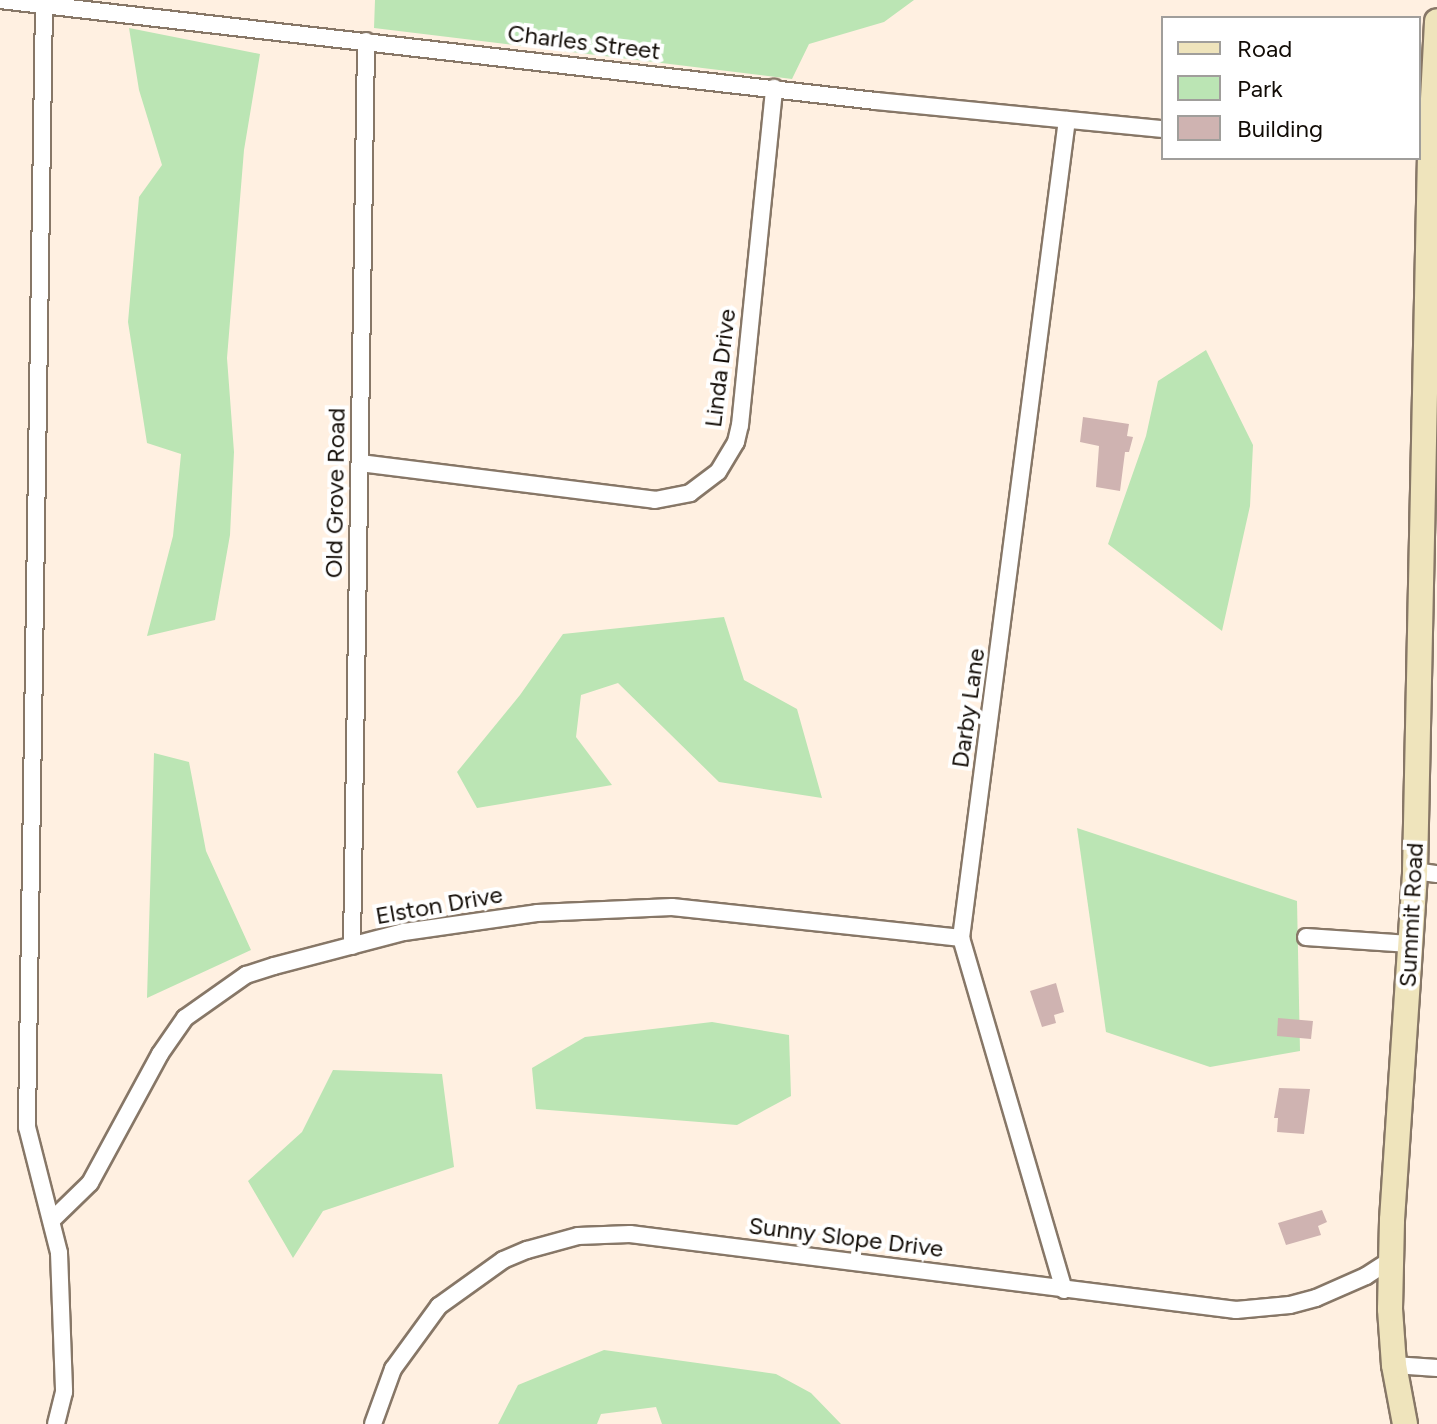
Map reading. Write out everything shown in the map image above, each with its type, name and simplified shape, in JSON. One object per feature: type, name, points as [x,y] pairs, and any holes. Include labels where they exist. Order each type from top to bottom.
[{"type":"main road","name":"Summit Road","points":[[1405,1424],[1394,1365],[1391,1260],[1410,944],[1426,873],[1432,402],[1424,156],[1436,102],[1437,21]]},
{"type":"street","name":"Charles Street","points":[[0,0],[1161,129]]},
{"type":"street","points":[[44,3],[27,1127],[59,1253],[64,1392],[56,1424]]},
{"type":"street","name":"Old Grove Road","points":[[352,946],[366,41]]},
{"type":"street","name":"Linda Drive","points":[[360,463],[655,500],[690,493],[718,472],[736,442],[740,425],[774,88]]},
{"type":"street","name":"Darby Lane","points":[[1064,1290],[961,938],[1067,120]]},
{"type":"street","name":"Elston Drive","points":[[52,1220],[90,1183],[160,1054],[185,1018],[246,975],[404,932],[537,913],[672,907],[961,938]]},
{"type":"street","points":[[1306,937],[1410,944]]},
{"type":"street","name":"Sunny Slope Drive","points":[[373,1424],[393,1369],[439,1306],[459,1288],[503,1260],[578,1236],[630,1234],[1208,1308],[1263,1309],[1290,1305],[1341,1289],[1391,1260]]},
{"type":"street","points":[[1394,1365],[1437,1368]]},
{"type":"green space","points":[[375,0],[914,0],[884,22],[809,44],[792,79],[374,28]]},
{"type":"green space","points":[[129,28],[260,54],[244,150],[227,358],[234,452],[230,535],[215,620],[147,636],[173,536],[181,454],[147,443],[128,322],[139,197],[162,165],[139,90]]},
{"type":"green space","points":[[1206,350],[1253,445],[1250,506],[1222,631],[1108,544],[1146,436],[1158,381]]},
{"type":"green space","points":[[724,617],[744,680],[797,709],[822,798],[719,782],[618,683],[581,695],[576,737],[612,785],[477,808],[457,772],[520,695],[563,634]]},
{"type":"green space","points":[[154,753],[189,762],[206,851],[251,950],[147,998]]},
{"type":"green space","points":[[1077,828],[1297,901],[1300,1051],[1210,1067],[1106,1032]]},
{"type":"green space","points":[[712,1022],[789,1035],[791,1096],[737,1125],[536,1109],[532,1068],[585,1037]]},
{"type":"green space","points":[[333,1070],[442,1074],[454,1167],[323,1211],[293,1258],[248,1181],[302,1132]]},
{"type":"green space","points":[[604,1350],[776,1374],[811,1393],[841,1424],[662,1424],[656,1407],[601,1414],[597,1424],[498,1424],[518,1385]]},
{"type":"building","points":[[1083,417],[1129,424],[1127,436],[1133,437],[1129,452],[1125,452],[1120,491],[1096,487],[1099,446],[1080,442]]},
{"type":"building","points":[[1056,983],[1064,1012],[1054,1015],[1056,1023],[1042,1027],[1030,991]]},
{"type":"building","points":[[1278,1018],[1313,1021],[1311,1039],[1277,1036]]},
{"type":"building","points":[[1279,1088],[1310,1089],[1304,1134],[1277,1132],[1278,1118],[1274,1118]]},
{"type":"building","points":[[1322,1210],[1327,1222],[1318,1226],[1321,1235],[1286,1245],[1278,1223]]}]
